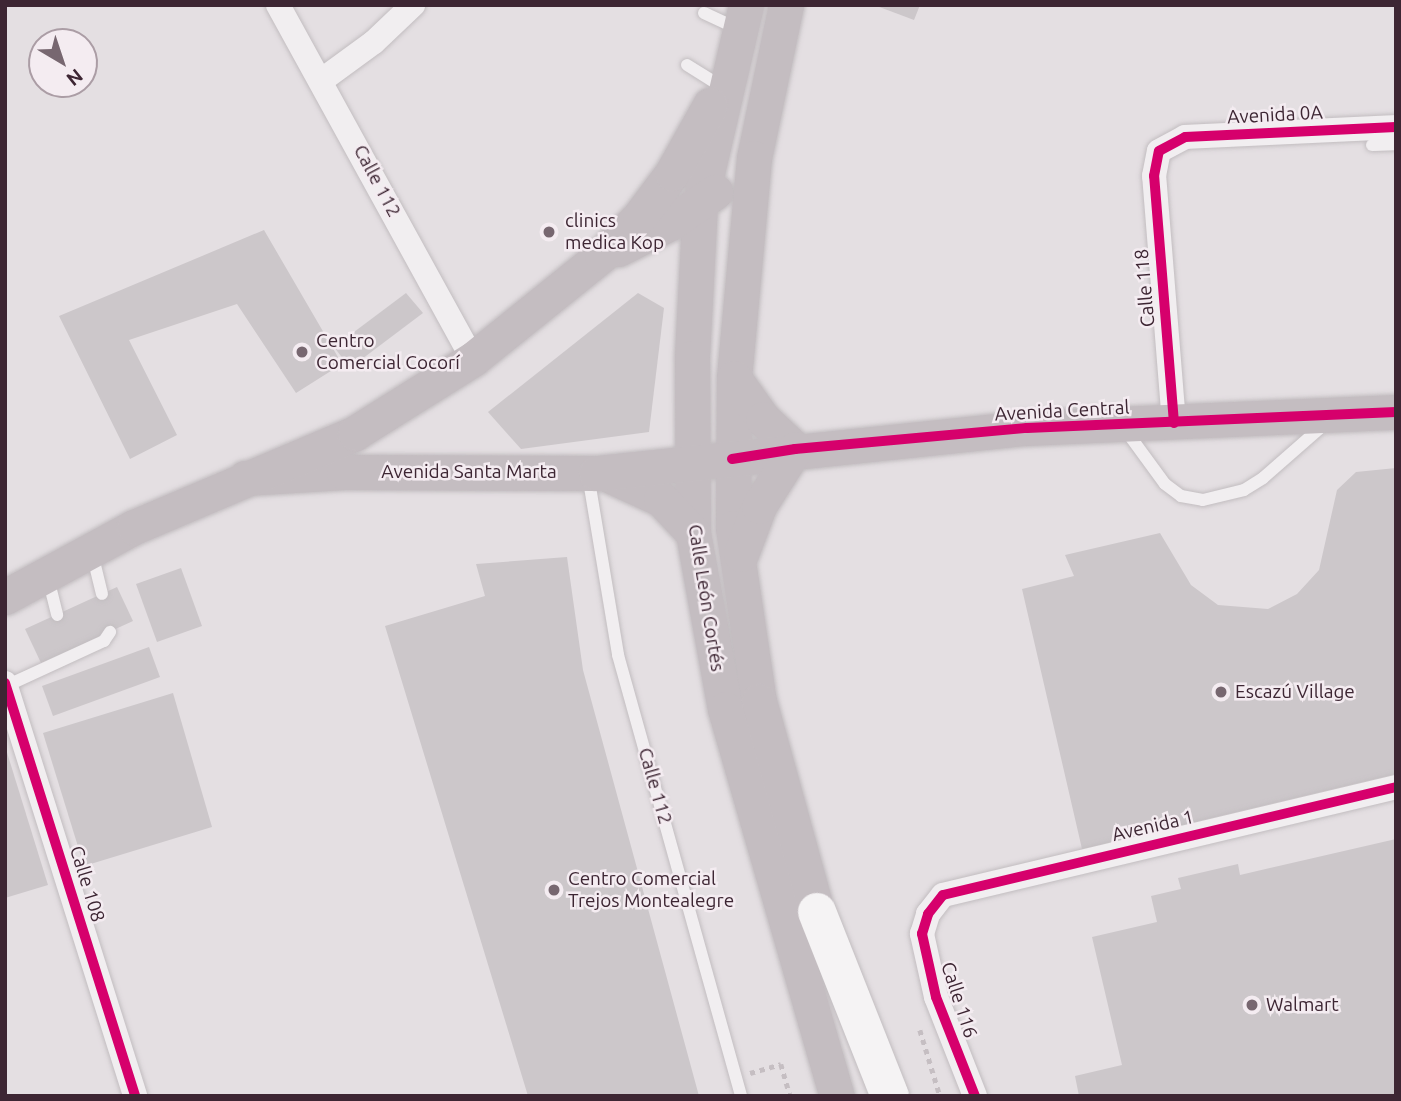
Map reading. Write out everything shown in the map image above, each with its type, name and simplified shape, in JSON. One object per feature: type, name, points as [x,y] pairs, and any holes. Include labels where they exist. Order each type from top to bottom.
[{"type":"highway","points":[[817,912],[873,1096]]},
{"type":"highway","points":[[817,912],[890,1096]]},
{"type":"main road","name":"Calle León Cortés","points":[[786,5],[754,158],[734,378],[732,459],[737,569],[759,701],[817,912]]},
{"type":"main road","name":"Calle León Cortés","points":[[743,17],[700,203],[692,358],[693,533],[725,709],[837,1096]]},
{"type":"main road","name":"Avenida Santa Marta","points":[[5,597],[92,550],[245,478],[355,433],[473,359],[602,255],[672,173],[719,85],[743,17]]},
{"type":"main road","name":"Avenida Santa Marta","points":[[602,255],[637,241],[700,203],[754,158]]},
{"type":"main road","points":[[734,378],[763,419],[795,449],[759,506],[737,569]]},
{"type":"main road","name":"Avenida Central","points":[[692,466],[795,449],[1027,428],[1396,412]]},
{"type":"main road","name":"Avenida Santa Marta","points":[[245,478],[344,472],[592,473],[692,466]]},
{"type":"main road","points":[[592,473],[619,477],[661,499],[693,533]]},
{"type":"street","name":"Calle 112","points":[[278,5],[322,80],[473,359]]},
{"type":"street","points":[[322,80],[374,43],[413,5]]},
{"type":"street","name":"Avenida 0A","points":[[1159,151],[1185,137],[1396,127]]},
{"type":"street","name":"Calle 118","points":[[1159,151],[1154,176],[1174,423]]},
{"type":"street","name":"Calle 108","points":[[6,684],[135,1096]]},
{"type":"street","name":"Avenida 1","points":[[928,914],[943,895],[1396,787]]},
{"type":"street","name":"Calle 116","points":[[928,914],[922,934],[936,997],[975,1096]]},
{"type":"lane","points":[[704,13],[743,17]]},
{"type":"lane","points":[[687,65],[719,85]]},
{"type":"lane","points":[[1372,145],[1396,144]]},
{"type":"lane","points":[[1121,425],[1165,484],[1181,496],[1203,499],[1244,490],[1263,478],[1332,416]]},
{"type":"lane","name":"Calle 112","points":[[592,473],[618,655],[741,1096]]},
{"type":"lane","points":[[92,550],[102,594]]},
{"type":"lane","points":[[47,575],[57,614]]},
{"type":"lane","points":[[6,684],[66,655],[104,641],[110,632]]},
{"type":"path","points":[[917,1019],[940,1096]]},
{"type":"path","points":[[736,1077],[781,1064],[790,1096]]},
{"type":"building","points":[[874,5],[920,5],[914,20]]},
{"type":"building","name":"Centro Comercial Cocorí","points":[[264,230],[342,364],[296,393],[237,304],[129,340],[177,435],[130,459],[59,316]]},
{"type":"building","points":[[406,293],[423,313],[350,368],[334,347]]},
{"type":"building","points":[[638,293],[664,308],[649,432],[521,449],[488,412]]},
{"type":"building","name":"Escazú Village","points":[[1396,468],[1396,774],[1082,849],[1022,589],[1074,576],[1065,555],[1160,533],[1191,585],[1218,605],[1268,609],[1297,594],[1319,570],[1337,490],[1356,472]]},
{"type":"building","name":"Centro Comercial Trejos Montealegre","points":[[567,557],[583,670],[699,1096],[528,1096],[385,626],[485,596],[476,564]]},
{"type":"building","points":[[181,568],[202,626],[157,642],[136,584]]},
{"type":"building","points":[[117,587],[133,621],[41,663],[25,629]]},
{"type":"building","points":[[149,647],[160,677],[53,716],[42,686]]},
{"type":"building","points":[[173,693],[212,827],[84,866],[43,733]]},
{"type":"building","points":[[5,746],[48,885],[5,898]]},
{"type":"building","name":"Walmart","points":[[1396,839],[1396,1096],[1079,1096],[1075,1076],[1122,1065],[1092,937],[1157,922],[1151,896],[1181,889],[1178,878],[1238,864],[1240,875]]},
{"type":"cycle path","points":[[1174,423],[1154,176],[1159,151],[1185,137],[1396,127]]},
{"type":"cycle path","points":[[732,459],[795,449],[1027,428],[1396,412]]},
{"type":"cycle path","points":[[5,683],[135,1096]]},
{"type":"cycle path","points":[[975,1096],[936,997],[922,934],[928,914],[943,895],[1396,787]]},
{"type":"place","name":"clinics medica Kop","points":[[549,232]]},
{"type":"place","name":"Centro Comercial Cocorí","points":[[302,352]]},
{"type":"place","name":"Escazú Village","points":[[1221,692]]},
{"type":"place","name":"Centro Comercial Trejos Montealegre","points":[[554,890]]},
{"type":"place","name":"Walmart","points":[[1252,1005]]}]
